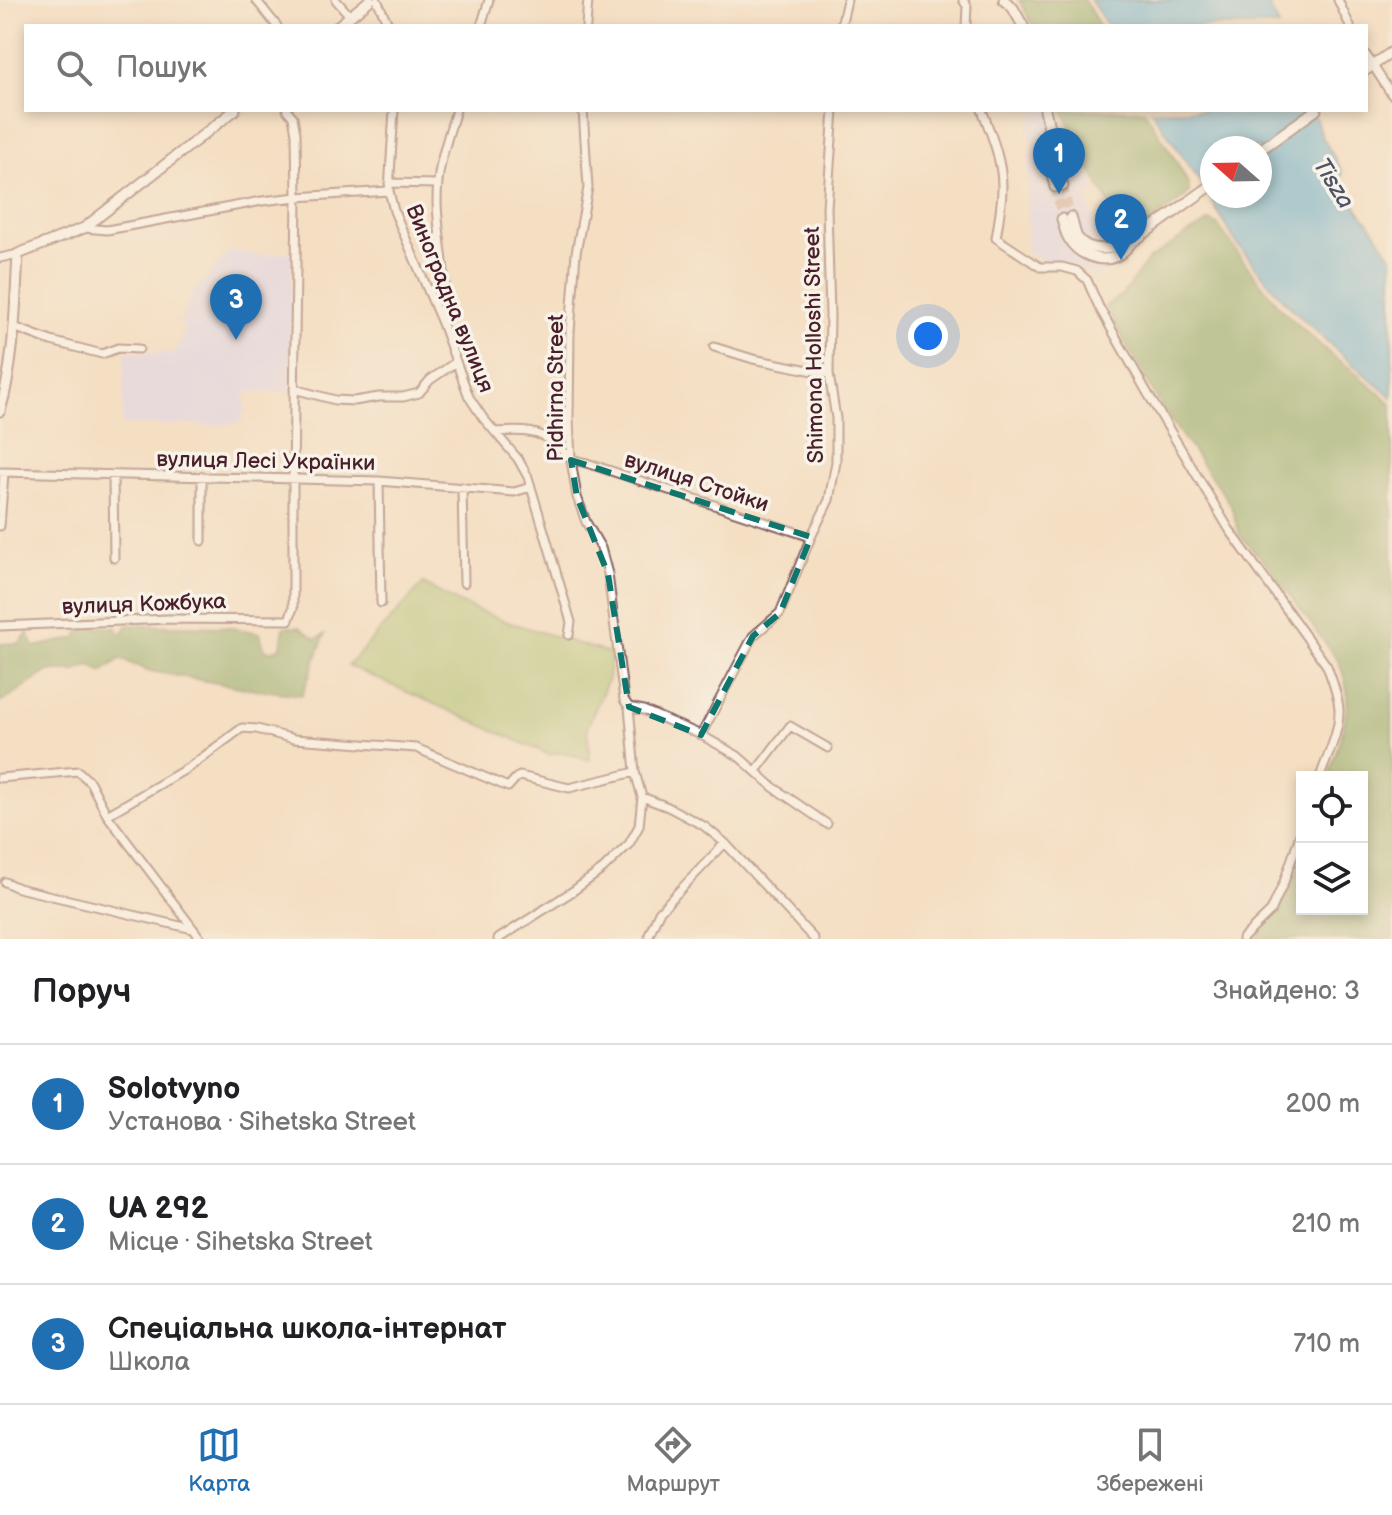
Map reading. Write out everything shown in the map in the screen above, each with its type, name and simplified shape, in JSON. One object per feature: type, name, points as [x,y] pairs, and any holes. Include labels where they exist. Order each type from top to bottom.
[{"type":"street","points":[[256,0],[275,24]]},
{"type":"street","points":[[336,0],[350,16]]},
{"type":"street","points":[[340,24],[370,0]]},
{"type":"street","points":[[377,0],[388,24]]},
{"type":"street","points":[[482,24],[489,0]]},
{"type":"street","points":[[586,24],[588,0]]},
{"type":"street","points":[[841,24],[847,0]]},
{"type":"street","points":[[963,0],[967,6],[966,24]]},
{"type":"street","points":[[1004,0],[1013,8],[1022,24]]},
{"type":"street","points":[[1338,0],[1349,24]]},
{"type":"street","points":[[1392,52],[1369,68],[1392,95]]},
{"type":"street","points":[[0,258],[84,228],[232,112]]},
{"type":"street","points":[[289,112],[293,117],[296,134],[297,197],[293,479]]},
{"type":"street","points":[[394,112],[389,187],[437,184]]},
{"type":"street","points":[[442,323],[446,303],[437,184],[440,161],[455,112]]},
{"type":"street","name":"Pidhirna Street","points":[[583,112],[588,188],[576,253],[570,332],[571,460],[577,497],[586,522],[601,548],[608,574],[624,700],[629,707],[635,772],[642,797]]},
{"type":"street","name":"Shimona Holloshi Street","points":[[701,735],[753,636],[780,613],[829,500],[836,462],[836,418],[829,374],[827,207],[834,112]]},
{"type":"street","points":[[983,112],[998,158],[1002,183],[996,238],[1040,267],[1077,271],[1087,280],[1148,394],[1229,529],[1327,666],[1339,710],[1338,726],[1322,771]]},
{"type":"street","points":[[1272,142],[1313,112]]},
{"type":"street","points":[[1046,115],[1046,148],[1059,186]]},
{"type":"street","name":"Виноградна вулиця","points":[[84,228],[107,230],[262,201],[389,187],[394,211],[442,323],[469,397],[518,459],[528,477],[571,622],[569,635]]},
{"type":"street","points":[[1067,218],[1086,244],[1106,250],[1133,242],[1200,194]]},
{"type":"street","points":[[0,411],[9,379],[18,254]]},
{"type":"street","points":[[14,327],[51,341],[102,354],[118,348],[139,349]]},
{"type":"street","points":[[714,347],[753,359],[829,374]]},
{"type":"street","points":[[294,389],[335,400],[403,397],[419,393],[430,380],[456,362]]},
{"type":"street","points":[[545,436],[569,418]]},
{"type":"street","points":[[495,432],[532,432],[545,436],[571,460]]},
{"type":"street","name":"вулиця Стойки","points":[[571,460],[811,537]]},
{"type":"street","points":[[0,526],[2,472]]},
{"type":"street","name":"вулиця Лесі Українки","points":[[2,472],[379,481],[514,492],[531,487]]},
{"type":"street","points":[[113,475],[114,558]]},
{"type":"street","points":[[202,476],[202,541]]},
{"type":"street","name":"вулиця Кожбука","points":[[0,626],[169,619],[289,620],[293,608],[293,479]]},
{"type":"street","points":[[379,481],[381,603]]},
{"type":"street","points":[[462,487],[464,583]]},
{"type":"street","points":[[629,707],[701,735],[738,756],[773,787],[827,824]]},
{"type":"street","points":[[756,771],[790,726],[828,748]]},
{"type":"street","points":[[107,815],[191,766],[242,728],[294,739],[416,748],[508,787],[520,776],[569,788],[635,772]]},
{"type":"street","points":[[0,778],[78,771],[90,782],[107,815],[201,939]]},
{"type":"street","points":[[498,939],[573,891],[603,869],[629,844],[639,826],[642,797],[704,826],[725,843],[814,939]]},
{"type":"street","points":[[649,935],[659,912],[725,843]]},
{"type":"street","points":[[1242,939],[1271,911],[1297,843]]},
{"type":"street","points":[[5,882],[18,888],[193,929]]},
{"type":"highlighted area","points":[[571,460],[811,537],[780,613],[753,636],[701,735],[629,707],[608,574],[577,497]]},
{"type":"shaded area","points":[[1035,112],[1057,112],[1097,191],[1085,196],[1094,223],[1111,238],[1129,239],[1134,247],[1119,268],[1105,271],[1098,278],[1066,264],[1044,261],[1027,252],[1028,167],[1032,144],[1029,126]]},
{"type":"shaded area","points":[[230,250],[264,256],[292,251],[290,392],[245,392],[246,412],[242,412],[242,422],[122,425],[125,352],[175,353],[185,327],[179,324],[191,294]]},
{"type":"green space","points":[[1019,0],[1084,0],[1099,24],[1032,24]]},
{"type":"green space","points":[[1064,112],[1145,112],[1178,164],[1189,192],[1131,234],[1124,228],[1086,160]]},
{"type":"green space","points":[[1210,221],[1218,225],[1282,310],[1392,404],[1392,939],[1256,939],[1284,901],[1296,873],[1296,915],[1368,915],[1368,771],[1330,771],[1347,704],[1339,662],[1267,564],[1240,536],[1230,503],[1164,411],[1105,306],[1122,295],[1149,259]]},
{"type":"green space","points":[[423,584],[459,603],[505,621],[611,654],[608,679],[587,728],[590,760],[562,752],[550,755],[348,666]]},
{"type":"green space","points":[[128,625],[228,627],[260,633],[264,648],[271,652],[281,647],[284,627],[299,627],[316,639],[325,634],[302,695],[150,671],[120,659],[102,672],[90,665],[76,671],[49,671],[0,703],[0,644],[20,643],[28,632],[34,647],[77,638],[81,628],[115,627],[121,635]]},
{"type":"water","points":[[1090,0],[1266,0],[1278,24],[1107,24]]},
{"type":"water","name":"Tisza","points":[[1152,112],[1313,112],[1342,171],[1342,188],[1392,258],[1392,397],[1284,301],[1237,244],[1216,208],[1272,208],[1272,136],[1200,136],[1200,182]]},
{"type":"tunnel","points":[[1063,186],[1071,217]]},
{"type":"tunnel","points":[[1055,187],[1062,219]]},
{"type":"place","name":"Solotvyno","points":[[1059,194]]},
{"type":"place","name":"UA 292","points":[[1121,260]]},
{"type":"place","name":"Спеціальна школа-інтернат","points":[[236,340]]}]
